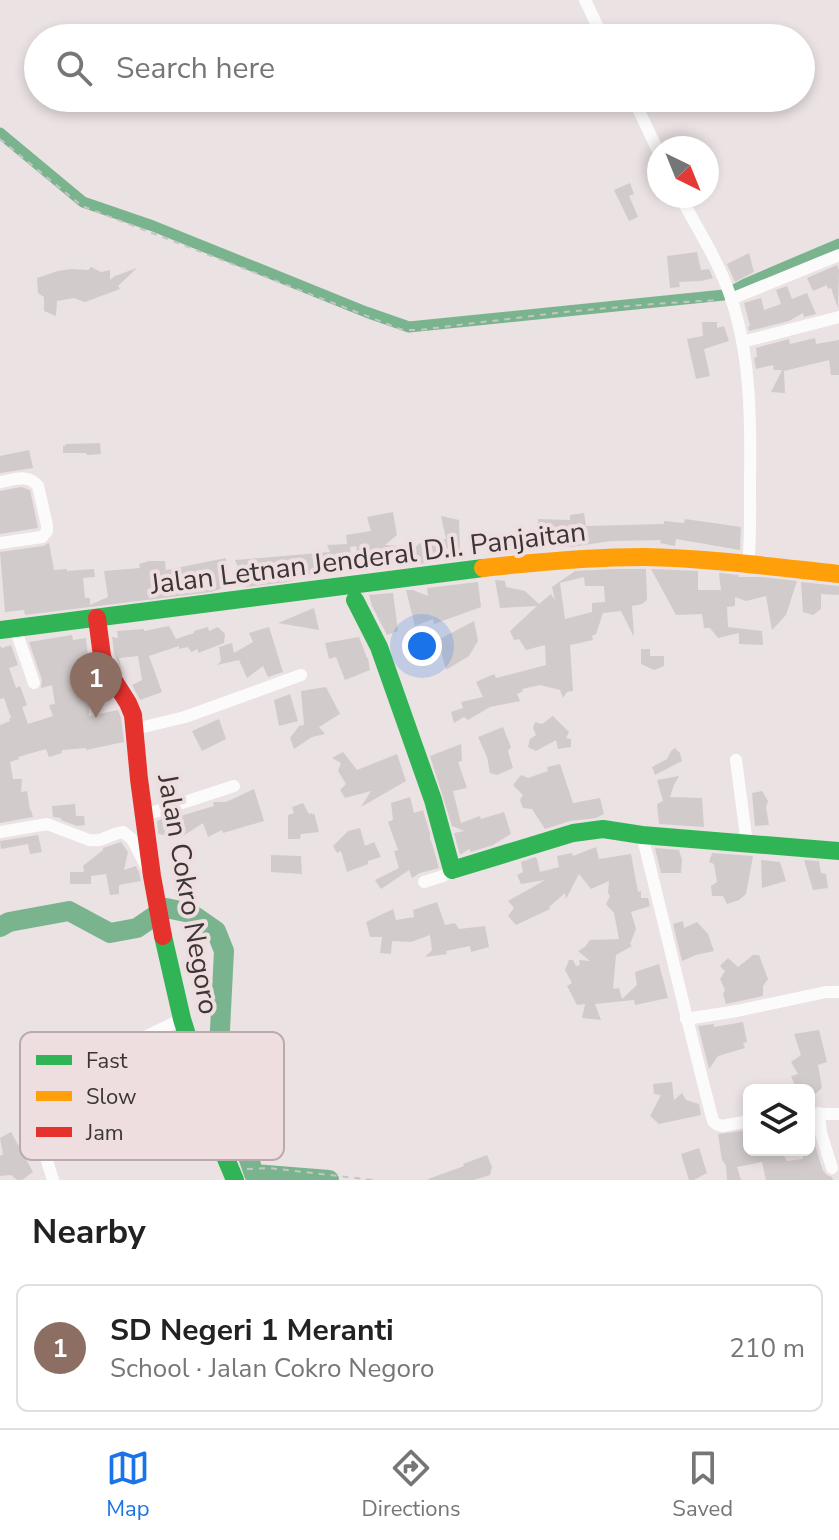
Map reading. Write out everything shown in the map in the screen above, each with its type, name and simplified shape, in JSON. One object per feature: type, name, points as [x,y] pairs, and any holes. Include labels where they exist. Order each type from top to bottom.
[{"type":"street","points":[[585,0],[596,24]]},
{"type":"street","points":[[640,112],[651,136]]},
{"type":"street","points":[[686,208],[730,294],[742,342],[749,397],[751,452],[748,564]]},
{"type":"street","points":[[730,294],[839,255]]},
{"type":"street","points":[[742,342],[839,317]]},
{"type":"street","points":[[0,482],[27,477],[35,482],[47,531],[42,537],[0,543]]},
{"type":"street","name":"Jalan Letnan Jenderal D.I. Panjaitan","points":[[8,629],[526,563],[593,558],[645,557],[839,574]]},
{"type":"street","points":[[355,600],[379,647],[433,800],[452,870]]},
{"type":"street","name":"Jalan Cokro Negoro","points":[[97,618],[106,668],[133,715],[152,876],[166,955],[186,1032]]},
{"type":"street","points":[[8,629],[34,683]]},
{"type":"street","points":[[135,729],[185,717],[301,675]]},
{"type":"street","points":[[736,760],[747,844]]},
{"type":"street","points":[[145,815],[234,786]]},
{"type":"street","points":[[0,832],[47,824],[96,841],[123,832],[132,839],[152,876]]},
{"type":"street","points":[[424,882],[452,870],[588,830],[839,851]]},
{"type":"street","points":[[642,835],[713,1121],[722,1126],[743,1122]]},
{"type":"street","points":[[686,1019],[839,992]]},
{"type":"street","points":[[154,1032],[182,1019]]},
{"type":"street","points":[[815,1114],[839,1114]]},
{"type":"street","points":[[815,1117],[832,1168]]},
{"type":"street","points":[[47,1160],[53,1180]]},
{"type":"path","points":[[0,139],[82,206],[403,330],[730,294]]},
{"type":"path","points":[[242,1174],[259,1168],[373,1180]]},
{"type":"building","points":[[630,183],[634,194],[629,196],[638,217],[629,221],[614,190]]},
{"type":"building","points":[[697,252],[701,270],[709,269],[713,278],[679,282],[680,287],[670,288],[667,256]]},
{"type":"building","points":[[749,253],[754,272],[735,282],[727,264]]},
{"type":"building","points":[[837,265],[838,308],[831,288],[828,289],[827,285],[813,291],[807,278]]},
{"type":"building","points":[[91,267],[101,272],[110,270],[110,280],[137,268],[118,286],[120,289],[85,302],[74,298],[57,301],[56,316],[44,311],[44,297],[38,293],[37,278],[58,271],[88,270]]},
{"type":"building","points":[[787,286],[792,299],[807,293],[816,314],[804,317],[803,313],[789,321],[749,331],[744,303],[761,298],[764,310],[781,304],[776,290]]},
{"type":"building","points":[[702,322],[717,322],[717,328],[724,326],[729,341],[704,349],[710,376],[696,379],[687,339],[703,336]]},
{"type":"building","points":[[815,338],[816,344],[839,340],[839,375],[831,375],[829,360],[784,371],[785,393],[771,392],[782,370],[774,370],[773,365],[756,369],[756,348],[789,339],[790,344]]},
{"type":"building","points":[[100,443],[101,454],[63,453],[65,444]]},
{"type":"building","points":[[29,450],[33,468],[0,473],[0,456]]},
{"type":"building","points":[[21,487],[30,490],[38,528],[0,534],[0,491]]},
{"type":"building","points":[[393,512],[397,535],[385,545],[415,547],[420,543],[446,539],[441,516],[459,520],[460,549],[442,548],[442,557],[429,560],[430,563],[402,565],[400,555],[376,561],[377,566],[368,569],[366,556],[359,559],[356,546],[350,547],[352,564],[324,561],[324,570],[287,582],[246,587],[235,560],[330,552],[327,545],[347,544],[346,535],[371,531],[367,517]]},
{"type":"building","points":[[584,513],[586,526],[664,524],[664,521],[684,523],[685,519],[741,527],[740,550],[676,539],[675,546],[660,543],[661,540],[611,541],[571,547],[538,544],[538,519],[570,520],[570,515]]},
{"type":"building","points":[[49,543],[54,570],[94,569],[95,577],[83,578],[85,598],[90,598],[90,605],[108,597],[104,571],[140,568],[139,564],[149,561],[165,561],[166,570],[226,558],[226,587],[211,592],[25,615],[24,610],[5,612],[0,552]]},
{"type":"building","points":[[646,569],[647,600],[632,606],[634,637],[621,611],[603,613],[593,640],[570,645],[573,691],[567,692],[563,698],[560,690],[540,685],[522,689],[517,694],[520,701],[490,707],[468,720],[464,717],[454,723],[451,712],[463,708],[461,702],[483,697],[476,682],[494,674],[496,678],[546,665],[545,645],[526,650],[519,639],[514,640],[510,631],[537,606],[500,608],[495,580],[505,581],[506,587],[525,591],[539,604],[551,594],[555,600],[552,587],[575,571]],"holes":[[[584,577],[585,586],[604,586],[605,602],[592,603],[592,612],[565,619],[560,583]]]},
{"type":"building","points":[[651,569],[698,571],[698,590],[721,590],[720,573],[797,581],[786,615],[772,630],[766,596],[746,601],[735,597],[735,606],[727,607],[728,627],[762,631],[763,645],[739,644],[739,633],[718,638],[710,628],[704,628],[702,614],[676,615]]},
{"type":"building","points":[[478,582],[481,607],[434,624],[433,619],[415,626],[406,590],[428,596],[427,588]]},
{"type":"building","points":[[801,582],[839,586],[839,595],[821,594],[821,609],[813,615],[803,612]]},
{"type":"building","points":[[393,593],[398,631],[387,635],[369,595]]},
{"type":"building","points":[[314,608],[319,630],[278,623]]},
{"type":"building","points":[[474,621],[478,641],[469,656],[446,670],[438,640]]},
{"type":"building","points":[[169,626],[176,639],[208,627],[209,631],[218,627],[225,634],[224,643],[198,653],[198,649],[191,652],[188,647],[179,649],[179,646],[149,656],[162,692],[140,700],[132,685],[142,680],[138,656],[119,658],[121,669],[114,653],[112,637],[118,638],[117,631],[144,631]]},
{"type":"building","points":[[269,627],[283,672],[268,677],[263,666],[247,678],[239,660],[217,665],[221,661],[219,647],[232,643],[234,653],[253,642],[249,633]]},
{"type":"building","points":[[72,635],[73,640],[86,638],[89,667],[93,667],[103,694],[89,697],[89,716],[118,710],[124,742],[86,750],[62,750],[62,753],[49,757],[46,749],[10,762],[13,779],[22,779],[21,792],[27,791],[33,817],[0,823],[0,725],[11,718],[4,698],[0,699],[0,646],[11,645],[18,665],[9,668],[16,688],[20,686],[27,705],[22,707],[28,724],[53,716],[49,705],[55,704],[52,685],[41,688],[42,680],[29,642]]},
{"type":"building","points":[[359,637],[370,670],[345,680],[336,657],[329,659],[325,643]]},
{"type":"building","points":[[641,649],[650,649],[650,656],[664,656],[664,666],[654,670],[641,664]]},
{"type":"building","points":[[326,687],[340,714],[319,727],[325,734],[312,737],[294,749],[290,738],[299,726],[304,725],[301,691]]},
{"type":"building","points":[[290,694],[298,721],[279,726],[274,700]]},
{"type":"building","points":[[553,716],[569,732],[566,738],[571,739],[571,747],[558,749],[556,740],[536,751],[528,747],[530,739],[536,735],[533,728],[535,722],[542,724]]},
{"type":"building","points":[[219,719],[226,739],[202,751],[192,731]]},
{"type":"building","points":[[503,727],[511,747],[508,751],[513,768],[497,775],[490,773],[478,737]]},
{"type":"building","points":[[461,744],[462,761],[458,762],[467,788],[453,791],[461,823],[504,812],[511,834],[493,845],[471,852],[469,849],[460,855],[454,833],[464,831],[452,826],[430,756]]},
{"type":"building","points":[[675,748],[682,761],[655,775],[652,767],[667,759]]},
{"type":"building","points":[[343,752],[357,770],[397,754],[406,781],[361,807],[371,791],[345,798],[340,790],[346,784],[338,771],[341,763],[332,758]]},
{"type":"building","points":[[560,764],[573,803],[600,798],[604,814],[545,829],[532,809],[523,808],[520,800],[523,795],[513,785],[521,775],[528,778],[548,771],[547,767]]},
{"type":"building","points":[[679,776],[670,797],[702,798],[704,827],[659,824],[657,804],[663,801],[657,780]]},
{"type":"building","points":[[254,789],[264,821],[223,833],[222,830],[208,837],[203,823],[183,836],[158,834],[157,821],[214,806],[213,802],[226,802]]},
{"type":"building","points":[[762,791],[768,801],[769,825],[755,826],[752,793]]},
{"type":"building","points":[[410,797],[414,813],[423,810],[439,868],[412,878],[409,870],[381,889],[375,880],[399,868],[394,851],[398,850],[388,822],[393,820],[391,803]]},
{"type":"building","points":[[303,803],[309,814],[314,813],[319,832],[301,834],[300,839],[288,839],[288,815],[294,813],[292,807]]},
{"type":"building","points":[[75,804],[76,816],[84,816],[85,825],[77,826],[53,817],[52,806]]},
{"type":"building","points":[[360,828],[365,846],[374,842],[381,857],[347,872],[341,851],[337,853],[333,846],[348,831]]},
{"type":"building","points":[[38,835],[42,852],[30,854],[28,844],[1,849],[0,841]]},
{"type":"building","points":[[121,842],[128,852],[124,870],[136,866],[141,881],[119,885],[119,894],[110,895],[106,874],[91,876],[91,884],[70,884],[70,872],[84,872],[83,866],[103,848]]},
{"type":"building","points":[[596,847],[599,859],[631,854],[638,892],[641,891],[641,898],[648,898],[650,906],[631,912],[636,929],[630,944],[632,946],[616,955],[613,989],[619,988],[622,999],[637,985],[635,972],[659,964],[668,998],[635,1005],[634,1000],[595,1004],[601,1020],[582,1018],[585,1004],[577,1005],[567,986],[572,983],[565,970],[569,960],[573,960],[576,966],[580,965],[579,960],[590,961],[578,951],[590,940],[619,939],[614,913],[606,904],[610,896],[609,881],[591,889],[579,874],[566,899],[565,893],[550,909],[516,925],[508,916],[514,908],[508,901],[545,880],[521,884],[517,875],[523,872],[521,862],[535,857],[540,872],[559,867],[557,856],[572,853],[573,856]]},
{"type":"building","points":[[655,848],[679,850],[681,873],[661,873]]},
{"type":"building","points":[[712,853],[753,856],[746,894],[739,900],[727,904],[723,896],[712,896],[711,886],[717,882],[714,864],[709,862]]},
{"type":"building","points":[[271,855],[301,856],[302,874],[271,872]]},
{"type":"building","points":[[761,860],[780,862],[786,881],[762,888]]},
{"type":"building","points":[[804,860],[819,861],[821,873],[826,874],[828,888],[813,890]]},
{"type":"building","points":[[437,902],[445,925],[455,923],[459,929],[485,926],[489,947],[471,952],[470,946],[425,957],[432,950],[430,935],[411,942],[392,941],[391,954],[380,953],[382,937],[370,937],[366,922],[393,909],[396,920],[414,917],[413,910]]},
{"type":"building","points":[[683,921],[684,928],[697,922],[708,934],[714,951],[682,961],[673,924]]},
{"type":"building","points":[[753,955],[759,955],[768,979],[763,986],[763,996],[726,1004],[720,979],[725,971],[720,966],[728,958],[738,967]]},
{"type":"building","points":[[743,1022],[747,1042],[743,1043],[745,1048],[718,1056],[709,1069],[698,1026],[714,1024],[714,1027]]},
{"type":"building","points":[[819,1030],[827,1062],[818,1065],[822,1088],[815,1094],[815,1084],[794,1084],[791,1076],[798,1074],[791,1062],[801,1055],[794,1034]]},
{"type":"building","points":[[672,1082],[674,1100],[682,1093],[686,1100],[699,1104],[701,1115],[659,1124],[650,1116],[661,1095],[654,1094],[653,1084]]},
{"type":"building","points":[[743,1131],[743,1156],[784,1156],[787,1161],[803,1159],[803,1156],[815,1156],[815,1145],[823,1171],[833,1180],[766,1180],[762,1162],[737,1167],[741,1180],[727,1180],[718,1134]]},
{"type":"building","points":[[11,1132],[20,1148],[20,1160],[26,1160],[33,1172],[22,1180],[11,1175],[0,1176],[0,1156],[3,1154],[0,1138]]},
{"type":"building","points":[[699,1148],[707,1173],[689,1180],[681,1154]]},
{"type":"building","points":[[487,1155],[492,1167],[490,1175],[474,1180],[428,1180],[464,1166]]},
{"type":"waterway","points":[[0,133],[83,202],[153,226],[409,327],[724,295],[839,244]]},
{"type":"waterway","points":[[0,927],[9,922],[69,911],[110,933],[137,928],[166,908],[190,913],[216,931],[224,951],[220,1032]]},
{"type":"waterway","points":[[249,1160],[254,1174],[329,1180]]},
{"type":"traffic: fast","points":[[0,630],[483,568]]},
{"type":"traffic: fast","points":[[355,600],[379,647],[433,800],[452,870],[573,833],[603,829],[839,851]]},
{"type":"traffic: fast","points":[[163,936],[186,1032]]},
{"type":"traffic: fast","points":[[227,1160],[235,1180]]},
{"type":"traffic: slow","points":[[483,568],[563,560],[643,557],[839,574]]},
{"type":"traffic: jam","points":[[97,618],[106,668],[133,715],[152,876],[163,936]]},
{"type":"place","name":"SD Negeri 1 Meranti","points":[[96,718]]}]
